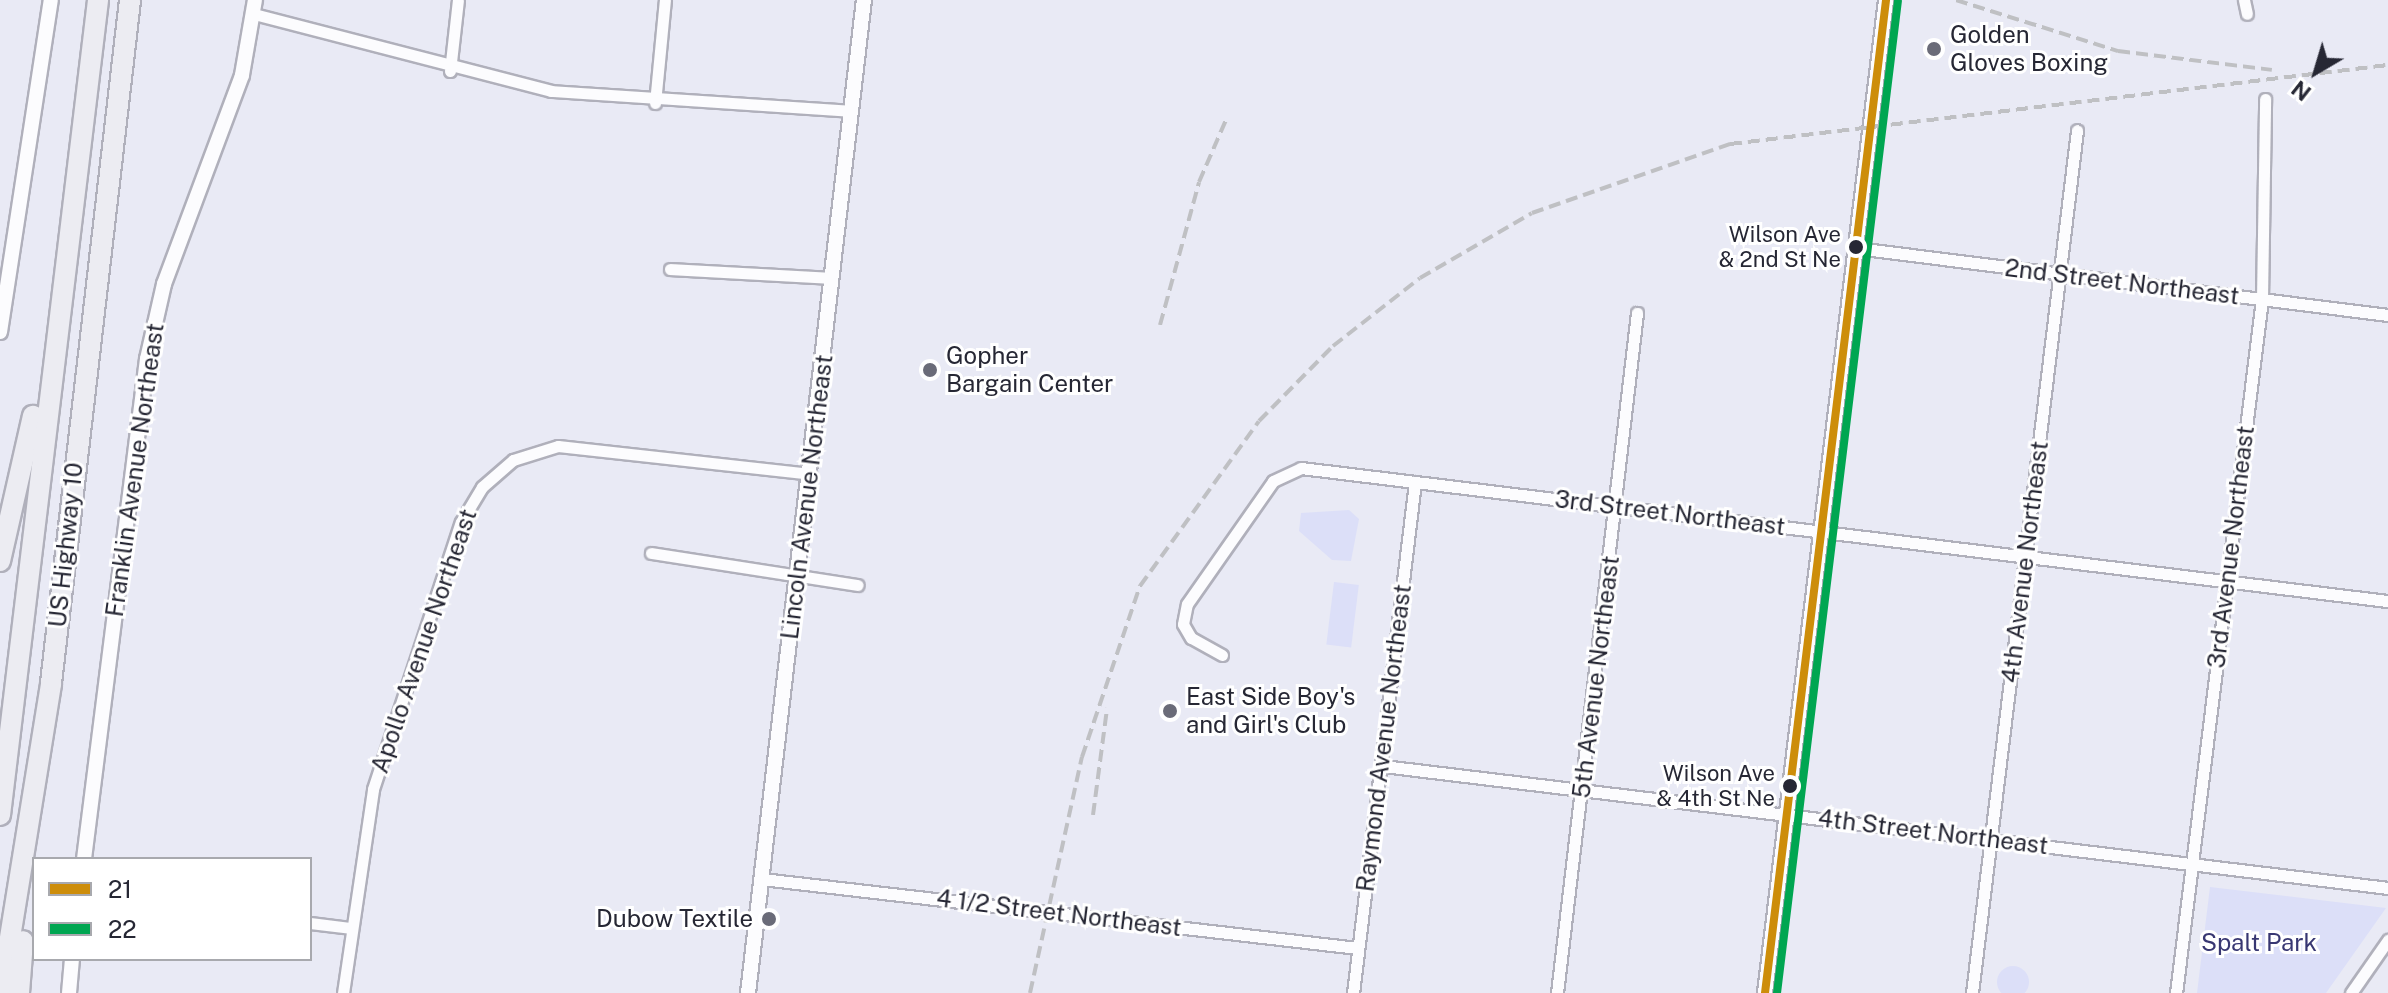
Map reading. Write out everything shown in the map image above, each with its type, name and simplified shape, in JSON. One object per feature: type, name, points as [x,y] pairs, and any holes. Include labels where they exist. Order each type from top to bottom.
[{"type":"highway","points":[[0,815],[66,231],[98,0]]},
{"type":"highway","name":"US Highway 10","points":[[1,993],[37,783],[130,0]]},
{"type":"highway","points":[[0,561],[66,231]]},
{"type":"highway","points":[[19,993],[37,783]]},
{"type":"street","points":[[0,332],[51,0]]},
{"type":"street","points":[[450,71],[458,0]]},
{"type":"street","points":[[655,103],[665,0]]},
{"type":"street","name":"Lincoln Avenue Northeast","points":[[748,993],[864,0]]},
{"type":"street","points":[[1765,993],[1886,0]]},
{"type":"street","points":[[2244,0],[2247,14]]},
{"type":"street","points":[[255,7],[450,71],[655,103],[851,111]]},
{"type":"street","name":"Franklin Avenue Northeast","points":[[84,857],[147,359],[164,284],[242,75],[255,7]]},
{"type":"street","name":"3rd Avenue Northeast","points":[[2176,993],[2262,299],[2265,99]]},
{"type":"street","name":"4th Avenue Northeast","points":[[1972,993],[2077,130]]},
{"type":"street","name":"2nd Street Northeast","points":[[1856,248],[2388,315]]},
{"type":"street","points":[[670,269],[832,278]]},
{"type":"street","name":"5th Avenue Northeast","points":[[1557,993],[1637,313]]},
{"type":"street","name":"Apollo Avenue Northeast","points":[[343,993],[348,928],[373,789],[461,522],[495,474],[531,451],[558,446],[810,474]]},
{"type":"street","name":"3rd Street Northeast","points":[[1222,655],[1191,638],[1183,624],[1187,604],[1273,481],[1301,468],[2388,601]]},
{"type":"street","name":"Raymond Avenue Northeast","points":[[1353,993],[1383,766],[1415,482]]},
{"type":"street","points":[[651,553],[858,585]]},
{"type":"street","name":"4th Street Northeast","points":[[1383,766],[2388,888]]},
{"type":"street","name":"4 1/2 Street Northeast","points":[[762,879],[1357,948]]},
{"type":"street","points":[[312,923],[348,928]]},
{"type":"street","points":[[2351,993],[2388,940]]},
{"type":"street","points":[[69,993],[72,961]]},
{"type":"green space","points":[[1349,510],[1359,519],[1351,561],[1332,560],[1299,531],[1301,513]]},
{"type":"green space","points":[[1334,582],[1359,585],[1351,648],[1326,645]]},
{"type":"green space","name":"Spalt Park","points":[[2210,887],[2386,908],[2326,993],[2197,993]]},
{"type":"green space","points":[[2013,966],[2027,976],[2029,982],[2022,994],[2004,994],[1997,982],[2002,971]]},
{"type":"railway","points":[[1956,0],[2118,51],[2272,70]]},
{"type":"railway","points":[[1030,993],[1082,757],[1140,586],[1259,421],[1333,346],[1420,278],[1532,213],[1730,144],[2388,65]]},
{"type":"railway","points":[[1160,325],[1199,182],[1226,120]]},
{"type":"railway","points":[[1093,815],[1107,708]]},
{"type":"transit line","name":"21","points":[[1765,993],[1886,0]]},
{"type":"transit line","name":"22","points":[[1777,993],[1898,1]]},
{"type":"place","name":"Golden Gloves Boxing","points":[[1934,49]]},
{"type":"place","name":"Wilson Ave & 2nd St Ne","points":[[1856,247]]},
{"type":"place","name":"Gopher Bargain Center","points":[[930,370]]},
{"type":"place","name":"East Side Boy's and Girl's Club","points":[[1170,711]]},
{"type":"place","name":"Wilson Ave & 4th St Ne","points":[[1790,786]]},
{"type":"place","name":"Dubow Textile","points":[[769,919]]}]
